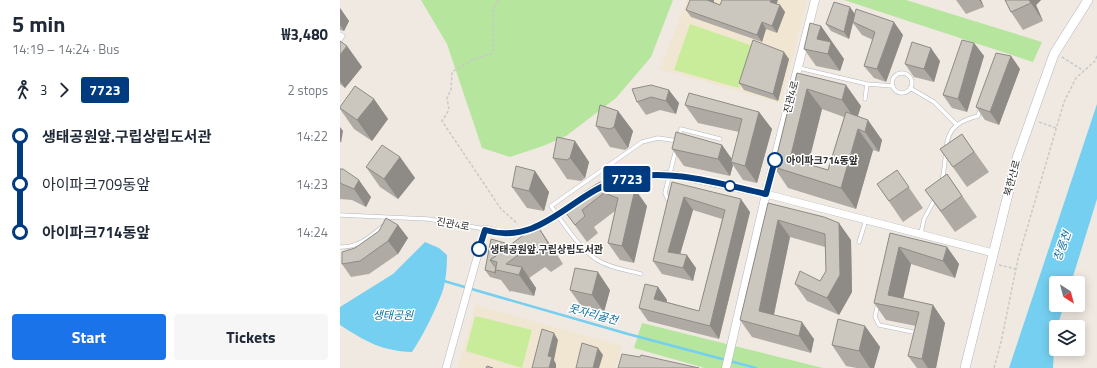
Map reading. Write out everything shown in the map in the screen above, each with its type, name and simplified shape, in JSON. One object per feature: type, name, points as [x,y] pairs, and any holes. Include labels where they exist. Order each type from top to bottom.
[{"type":"main road","name":"북한산로","points":[[965,368],[1017,158],[1054,54],[1088,0]]},
{"type":"street","name":"진관4로","points":[[726,368],[766,194],[815,0]]},
{"type":"street","points":[[598,190],[622,179],[670,174],[766,194],[866,219],[895,230],[921,233],[993,252]]},
{"type":"street","name":"진관4로","points":[[485,230],[504,233],[526,231],[541,226],[580,200]]},
{"type":"street","points":[[446,368],[485,230]]},
{"type":"lane","points":[[340,34],[342,36],[340,40]]},
{"type":"lane","points":[[798,68],[868,84],[893,86]]},
{"type":"lane","points":[[903,73],[911,78],[910,88],[902,93],[896,91],[893,86],[894,77],[903,73]]},
{"type":"lane","points":[[865,99],[868,84]]},
{"type":"lane","points":[[910,88],[934,102],[956,124]]},
{"type":"lane","points":[[940,186],[945,168],[947,138],[956,124],[966,119],[978,116],[984,102]]},
{"type":"lane","points":[[675,204],[668,200],[665,193],[681,130],[720,139]]},
{"type":"lane","points":[[640,274],[613,267],[598,260],[586,251],[551,206],[642,142],[658,138],[678,141]]},
{"type":"lane","points":[[921,233],[924,219],[938,192]]},
{"type":"lane","name":"진관4로","points":[[340,215],[428,219],[485,230]]},
{"type":"lane","points":[[340,247],[346,247],[364,242],[393,218]]},
{"type":"lane","points":[[860,242],[866,219]]},
{"type":"lane","points":[[880,295],[875,317],[879,325],[921,334]]},
{"type":"path","points":[[498,0],[493,10],[493,53],[472,60],[452,72],[451,90],[446,98],[449,110],[442,122],[501,209],[521,227]]},
{"type":"path","points":[[994,368],[1001,342],[1016,268],[1064,102],[1076,78],[1095,61],[1097,56]]},
{"type":"path","points":[[1062,57],[1084,71]]},
{"type":"path","points":[[1039,122],[1056,128]]},
{"type":"path","points":[[999,265],[1016,268]]},
{"type":"shaded area","points":[[687,0],[807,0],[781,103],[660,69]]},
{"type":"shaded area","points":[[476,305],[622,346],[616,368],[458,368]]},
{"type":"green space","points":[[421,0],[673,0],[651,57],[616,98],[566,136],[543,146],[510,157],[482,148],[447,44]]},
{"type":"green space","points":[[844,0],[906,0],[1042,42],[1033,62]]},
{"type":"green space","points":[[690,24],[753,46],[739,88],[674,70]]},
{"type":"green space","points":[[475,316],[532,330],[522,368],[466,351]]},
{"type":"green space","points":[[642,323],[823,368],[705,368],[634,348]]},
{"type":"water","name":"창릉천","points":[[1097,104],[1097,199],[1073,276],[1049,276],[1049,312],[1062,312],[1059,320],[1049,320],[1049,356],[1054,356],[1053,368],[1009,368]]},
{"type":"water","name":"생태공원","points":[[425,242],[439,248],[447,255],[446,274],[442,293],[436,308],[412,352],[391,350],[374,344],[357,336],[340,325],[340,307],[393,274]]},
{"type":"building","points":[[690,0],[707,0],[720,5],[722,0],[771,0],[770,2],[780,5],[772,26],[762,22],[757,35],[686,10]]},
{"type":"building","points":[[1005,0],[1029,0],[1031,3],[1011,12]]},
{"type":"building","points":[[834,2],[850,7],[844,32],[826,24]]},
{"type":"building","points":[[856,9],[894,22],[877,69],[864,66],[875,32],[853,22]]},
{"type":"building","points":[[810,23],[821,26],[817,39],[831,42],[828,54],[804,49]]},
{"type":"building","points":[[753,40],[784,52],[773,94],[739,83]]},
{"type":"building","points":[[962,40],[974,43],[958,99],[943,95]]},
{"type":"building","points":[[340,41],[347,46],[340,55]]},
{"type":"building","points":[[912,42],[931,48],[924,69],[905,64]]},
{"type":"building","points":[[996,53],[1011,56],[990,112],[976,107]]},
{"type":"building","points":[[797,73],[846,85],[842,100],[807,89],[790,159],[828,170],[846,112],[868,120],[865,132],[858,129],[841,188],[774,167]]},
{"type":"building","points":[[651,85],[669,90],[666,101],[651,97],[637,102],[632,89]]},
{"type":"building","points":[[355,86],[374,99],[357,120],[340,108]]},
{"type":"building","points":[[689,93],[759,112],[745,166],[731,162],[742,119],[685,105]]},
{"type":"building","points":[[600,105],[618,111],[614,127],[610,129],[596,126]]},
{"type":"building","points":[[676,132],[722,145],[718,159],[672,149]]},
{"type":"building","points":[[962,134],[974,152],[953,167],[940,149]]},
{"type":"building","points":[[557,137],[575,141],[570,158],[567,160],[553,158]]},
{"type":"building","points":[[382,145],[400,157],[384,179],[366,167]]},
{"type":"building","points":[[516,166],[535,171],[529,191],[512,187]]},
{"type":"building","points":[[340,169],[343,169],[359,180],[354,189],[340,183]]},
{"type":"building","points":[[897,170],[909,187],[889,201],[877,184]]},
{"type":"building","points":[[947,174],[962,196],[941,211],[925,190]]},
{"type":"building","points":[[600,182],[635,189],[622,246],[608,243],[618,198],[604,193],[582,210],[585,216],[575,225],[563,209],[584,192]]},
{"type":"building","points":[[672,182],[741,199],[710,326],[639,308],[645,284],[658,287],[654,299],[699,311],[725,210],[684,197],[668,252],[687,255],[683,268],[653,261]]},
{"type":"building","points":[[768,203],[824,217],[839,223],[840,275],[827,298],[795,284],[800,271],[820,281],[826,271],[825,234],[778,220],[759,311],[802,322],[799,336],[740,320]]},
{"type":"building","points":[[386,218],[398,225],[388,241],[360,261],[342,264],[342,252],[355,248],[379,231]]},
{"type":"building","points":[[537,225],[548,243],[537,251],[531,246],[506,264],[522,267],[519,275],[497,270],[495,272],[497,262],[490,260]]},
{"type":"building","points":[[890,233],[947,247],[943,261],[899,247],[888,295],[933,305],[922,359],[908,356],[919,312],[874,303]]},
{"type":"building","points":[[491,239],[505,243],[503,251],[490,260],[496,268],[496,273],[485,270]]},
{"type":"building","points":[[575,268],[598,272],[592,295],[570,290]]},
{"type":"building","points":[[838,319],[865,326],[859,351],[832,345]]},
{"type":"building","points":[[542,329],[554,333],[548,356],[552,357],[549,368],[532,368]]},
{"type":"building","points":[[582,343],[598,348],[593,368],[576,368]]},
{"type":"building","points":[[622,354],[640,357],[641,355],[699,368],[618,368]]},
{"type":"waterway","name":"못자리골천","points":[[442,283],[444,281],[628,334],[756,368]]},
{"type":"bus line","name":"7723","points":[[479,249],[485,230],[504,233],[526,231],[541,226],[558,216],[591,192],[622,179],[670,174],[766,194],[775,160]]},
{"type":"place","name":"아이파크714동앞","points":[[775,160]]},
{"type":"place","name":"생태공원앞.구립상립도서관","points":[[479,249]]}]
